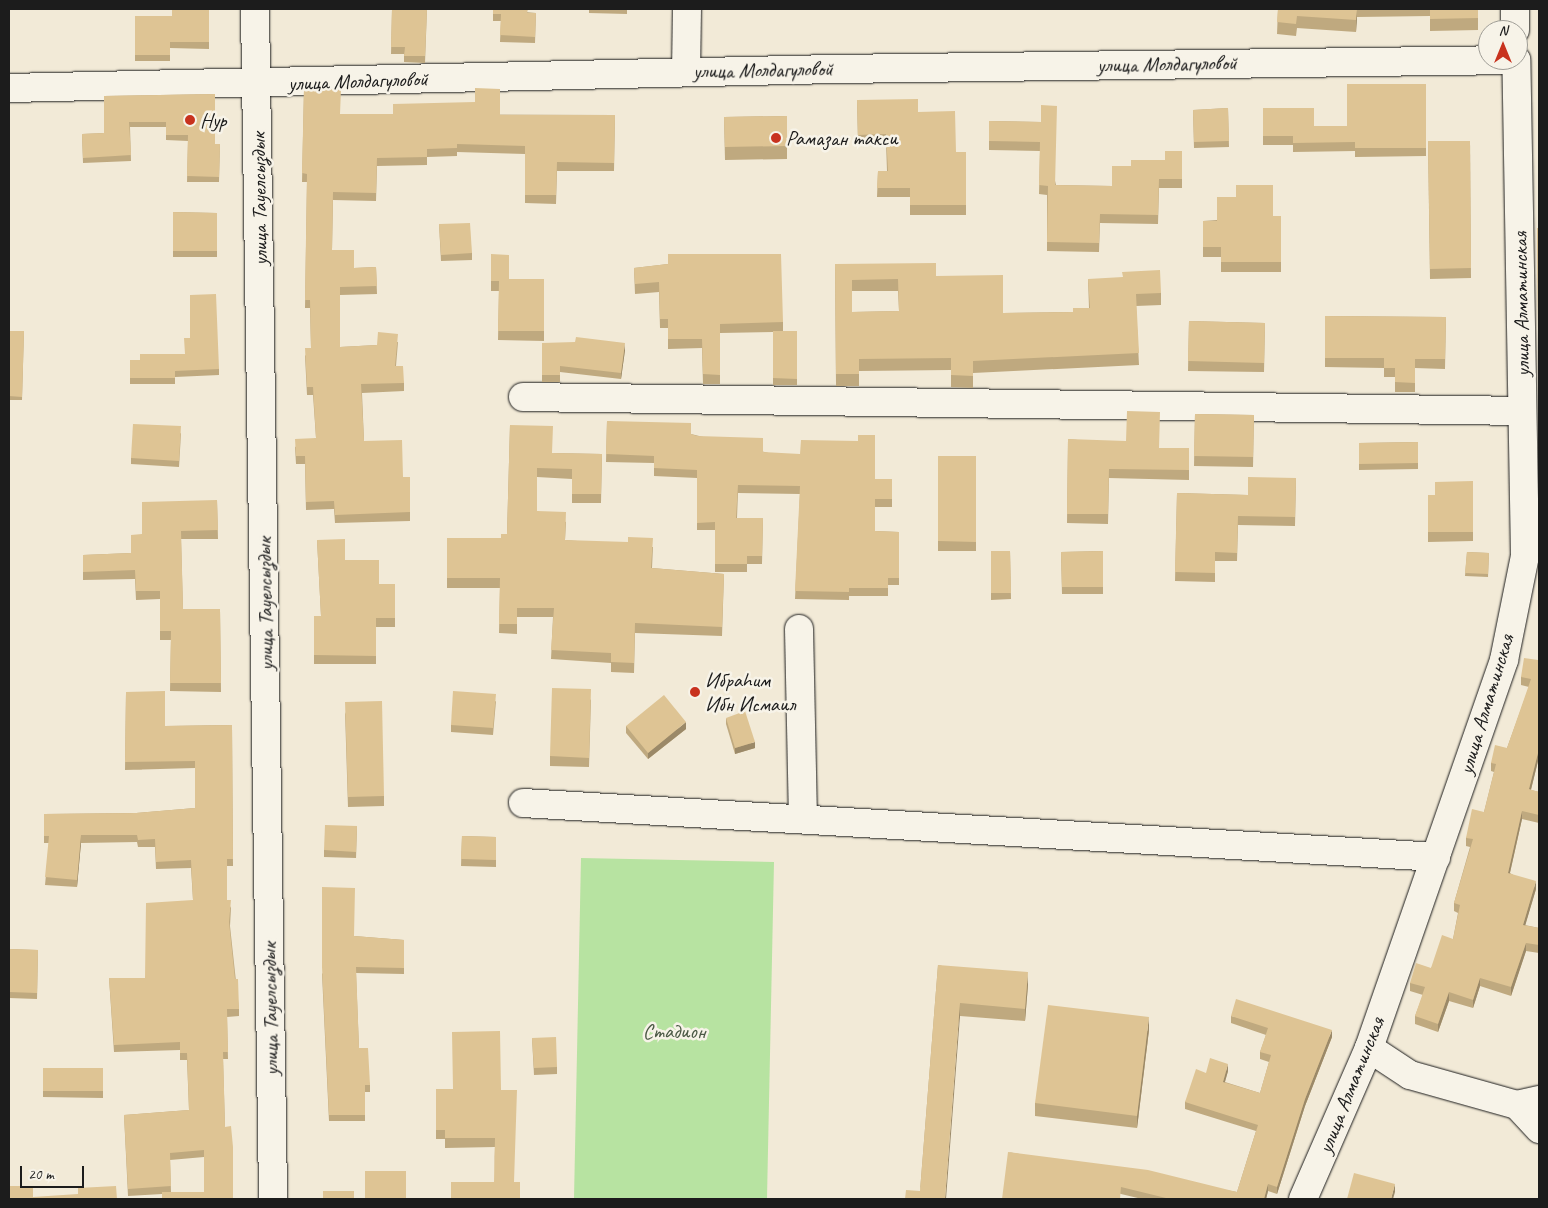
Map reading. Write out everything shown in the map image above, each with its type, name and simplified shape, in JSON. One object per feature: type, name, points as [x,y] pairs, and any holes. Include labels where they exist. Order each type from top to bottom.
[{"type":"street","name":"улица Тауелсыздык","points":[[255,9],[258,83],[273,1199]]},
{"type":"street","points":[[686,9],[686,72]]},
{"type":"street","name":"улица Молдагуловой","points":[[9,88],[686,72],[1478,61]]},
{"type":"street","name":"улица Алматинская","points":[[1303,1199],[1369,1048],[1504,660],[1532,556],[1522,411],[1516,70]]},
{"type":"street","points":[[523,397],[1522,411]]},
{"type":"street","points":[[799,629],[803,819]]},
{"type":"street","points":[[523,803],[1436,857]]},
{"type":"street","points":[[1369,1048],[1410,1075],[1528,1103],[1539,1129]]},
{"type":"green space","name":"Стадион","points":[[581,858],[774,862],[767,1199],[574,1199]]},
{"type":"building","points":[[172,9],[209,9],[209,42],[170,42],[170,55],[135,55],[135,16],[172,16]]},
{"type":"building","points":[[392,9],[427,9],[425,56],[404,56],[405,47],[391,47]]},
{"type":"building","points":[[493,9],[528,9],[527,13],[536,13],[535,37],[500,35],[501,14],[493,14]]},
{"type":"building","points":[[1278,9],[1357,9],[1356,20],[1297,16],[1296,24],[1277,22]]},
{"type":"building","points":[[1430,9],[1478,9],[1478,18],[1430,19]]},
{"type":"building","points":[[1347,84],[1426,84],[1426,148],[1355,148],[1355,142],[1293,143],[1293,136],[1263,136],[1263,108],[1314,108],[1314,126],[1347,126]]},
{"type":"building","points":[[475,88],[500,89],[500,115],[615,115],[614,163],[557,162],[556,195],[525,195],[525,146],[457,144],[457,148],[427,149],[427,157],[377,158],[376,193],[333,192],[332,250],[354,250],[354,268],[376,267],[377,286],[340,287],[340,347],[377,345],[378,332],[398,334],[395,366],[403,366],[404,383],[361,384],[364,441],[402,440],[403,477],[410,477],[410,512],[335,515],[334,501],[306,502],[305,456],[296,456],[295,439],[316,438],[313,387],[307,387],[305,348],[311,348],[310,300],[305,300],[307,174],[302,173],[304,89],[341,89],[340,114],[393,114],[393,104],[475,102]]},
{"type":"building","points":[[215,94],[215,144],[220,144],[219,177],[187,176],[188,135],[166,135],[166,122],[129,122],[131,155],[83,158],[82,134],[104,133],[104,96]]},
{"type":"building","points":[[918,99],[918,112],[955,111],[956,152],[966,152],[966,205],[910,205],[910,188],[877,188],[878,171],[888,171],[886,134],[858,135],[857,100]]},
{"type":"building","points":[[1041,105],[1057,106],[1055,185],[1112,186],[1112,166],[1131,166],[1131,160],[1165,160],[1165,151],[1182,151],[1182,179],[1159,179],[1158,215],[1100,214],[1099,243],[1047,242],[1048,186],[1039,185],[1040,142],[989,141],[989,121],[1041,122]]},
{"type":"building","points":[[1228,108],[1229,141],[1194,142],[1193,110]]},
{"type":"building","points":[[787,116],[787,146],[725,147],[724,117]]},
{"type":"building","points":[[1428,141],[1470,141],[1471,268],[1430,269]]},
{"type":"building","points":[[1236,185],[1273,185],[1273,216],[1281,216],[1281,262],[1221,262],[1221,247],[1203,247],[1203,221],[1217,221],[1217,197],[1236,197]]},
{"type":"building","points":[[173,212],[217,213],[217,251],[173,251]]},
{"type":"building","points":[[470,223],[472,253],[441,255],[439,224]]},
{"type":"building","points":[[1537,228],[1539,228],[1539,320],[1538,320]]},
{"type":"building","points":[[491,254],[509,255],[509,279],[544,279],[544,331],[498,331],[499,281],[491,281]]},
{"type":"building","points":[[668,254],[781,254],[783,322],[720,324],[720,375],[703,374],[702,339],[668,339],[668,319],[660,319],[659,282],[635,284],[634,268],[668,264]]},
{"type":"building","points":[[936,263],[936,276],[1003,275],[1003,313],[1073,312],[1073,308],[1090,308],[1088,279],[1123,277],[1122,272],[1160,270],[1161,293],[1136,294],[1139,353],[973,361],[973,376],[951,375],[951,358],[859,359],[859,374],[836,374],[835,264]],"holes":[[[898,279],[899,311],[852,312],[852,280]]]},
{"type":"building","points":[[216,294],[219,369],[175,371],[175,378],[130,378],[130,360],[140,360],[140,354],[185,354],[184,338],[190,338],[190,295]]},
{"type":"building","points":[[1325,316],[1446,317],[1445,359],[1415,359],[1415,383],[1395,382],[1395,368],[1384,368],[1384,358],[1325,358]]},
{"type":"building","points":[[1189,321],[1265,323],[1264,363],[1188,361]]},
{"type":"building","points":[[9,331],[24,331],[22,397],[9,396]]},
{"type":"building","points":[[773,331],[797,331],[797,379],[773,378]]},
{"type":"building","points":[[576,337],[625,343],[621,373],[560,366],[560,375],[542,375],[542,343],[575,342]]},
{"type":"building","points":[[1127,411],[1160,412],[1159,448],[1189,448],[1189,470],[1109,469],[1108,514],[1067,514],[1068,439],[1126,441]]},
{"type":"building","points":[[1195,414],[1254,415],[1253,457],[1194,456]]},
{"type":"building","points":[[607,421],[691,423],[691,434],[697,436],[763,438],[763,452],[800,454],[801,440],[858,441],[858,435],[875,435],[875,479],[892,479],[892,499],[875,499],[875,531],[899,532],[899,578],[888,578],[888,588],[849,588],[849,592],[795,591],[800,486],[738,485],[736,518],[763,518],[762,556],[747,556],[747,564],[715,564],[715,522],[697,523],[697,470],[654,468],[654,456],[606,454]]},
{"type":"building","points":[[133,424],[181,426],[179,461],[131,458]]},
{"type":"building","points":[[510,425],[553,426],[552,453],[602,454],[601,494],[572,494],[572,469],[537,468],[537,511],[566,512],[565,540],[628,542],[628,537],[653,538],[651,568],[724,574],[722,627],[635,623],[634,663],[611,662],[611,653],[551,650],[554,608],[517,608],[517,624],[499,624],[500,578],[447,578],[447,538],[501,538],[501,534],[507,534]]},
{"type":"building","points":[[1418,442],[1418,463],[1359,464],[1359,443]]},
{"type":"building","points":[[938,456],[976,456],[976,542],[938,541]]},
{"type":"building","points":[[1248,477],[1296,478],[1295,517],[1238,516],[1237,553],[1215,552],[1215,573],[1175,572],[1177,493],[1248,495]]},
{"type":"building","points":[[1473,481],[1473,532],[1428,532],[1428,495],[1435,495],[1435,482]]},
{"type":"building","points":[[217,500],[218,530],[181,531],[183,609],[220,609],[221,683],[170,683],[171,631],[160,631],[160,591],[136,591],[135,570],[83,572],[83,555],[131,553],[131,535],[142,534],[142,502]]},
{"type":"building","points":[[345,539],[345,560],[379,560],[379,584],[395,584],[395,618],[376,618],[376,656],[314,655],[314,616],[321,616],[317,540]]},
{"type":"building","points":[[991,551],[1010,551],[1011,593],[991,593]]},
{"type":"building","points":[[1103,551],[1103,587],[1062,587],[1061,552]]},
{"type":"building","points":[[1467,552],[1489,553],[1488,574],[1465,573]]},
{"type":"building","points":[[1539,653],[1539,749],[1529,789],[1539,792],[1539,815],[1522,811],[1508,873],[1536,881],[1523,925],[1539,928],[1539,945],[1526,943],[1511,987],[1480,978],[1473,1000],[1449,992],[1438,1024],[1415,1016],[1425,987],[1410,983],[1416,963],[1431,968],[1442,935],[1453,939],[1460,905],[1454,903],[1473,839],[1466,838],[1472,809],[1484,812],[1496,764],[1491,763],[1495,745],[1507,748],[1531,679],[1521,677],[1524,658],[1538,660]]},
{"type":"building","points":[[552,688],[591,689],[589,758],[550,756]]},
{"type":"building","points":[[165,691],[165,726],[232,725],[233,859],[227,859],[227,900],[231,900],[229,922],[235,979],[238,979],[239,1009],[227,1009],[228,1052],[223,1052],[225,1127],[231,1126],[233,1147],[233,1199],[162,1199],[162,1192],[204,1192],[204,1150],[170,1153],[171,1186],[128,1189],[124,1115],[189,1110],[187,1053],[180,1053],[180,1042],[114,1045],[109,978],[145,978],[146,903],[193,900],[191,860],[156,862],[155,839],[138,840],[137,835],[81,835],[77,880],[45,877],[49,836],[44,836],[44,814],[136,813],[195,808],[195,761],[125,762],[126,692]]},
{"type":"building","points":[[453,691],[496,694],[493,728],[451,725]]},
{"type":"building","points":[[664,695],[686,722],[648,753],[626,726]]},
{"type":"building","points":[[382,701],[384,796],[348,797],[345,702]]},
{"type":"building","points":[[745,711],[755,742],[735,748],[726,718]]},
{"type":"building","points":[[325,825],[357,826],[356,852],[324,850]]},
{"type":"building","points":[[462,836],[496,837],[496,860],[461,859]]},
{"type":"building","points":[[322,887],[355,888],[354,936],[404,940],[404,968],[356,967],[359,1048],[368,1048],[370,1085],[365,1085],[365,1115],[329,1115],[322,967]]},
{"type":"building","points":[[9,949],[38,950],[37,993],[9,992]]},
{"type":"building","points":[[938,965],[1028,972],[1025,1009],[960,1003],[945,1199],[905,1199],[906,1190],[920,1191]]},
{"type":"building","points":[[1236,999],[1332,1030],[1305,1099],[1277,1187],[1268,1184],[1264,1199],[1170,1199],[1121,1187],[1120,1199],[1002,1199],[1008,1152],[1148,1170],[1237,1192],[1258,1125],[1185,1102],[1196,1069],[1206,1073],[1210,1058],[1228,1064],[1223,1082],[1260,1093],[1271,1055],[1260,1052],[1268,1028],[1231,1016]]},
{"type":"building","points":[[1048,1005],[1149,1017],[1137,1116],[1035,1103]]},
{"type":"building","points":[[500,1031],[501,1090],[517,1090],[514,1182],[520,1182],[520,1199],[451,1199],[451,1182],[494,1182],[495,1138],[445,1138],[445,1130],[436,1130],[436,1089],[453,1089],[452,1032]]},
{"type":"building","points":[[556,1037],[557,1067],[534,1068],[532,1038]]},
{"type":"building","points":[[43,1068],[103,1068],[103,1091],[43,1091]]},
{"type":"building","points":[[365,1171],[406,1171],[406,1199],[365,1199]]},
{"type":"building","points":[[1354,1173],[1395,1184],[1391,1199],[1347,1199]]},
{"type":"building","points":[[9,1186],[33,1186],[33,1197],[78,1194],[78,1188],[116,1186],[117,1199],[9,1199]]},
{"type":"building","points":[[323,1191],[354,1191],[354,1199],[323,1199]]},
{"type":"place","name":"Нур","points":[[190,120]]},
{"type":"place","name":"Рамазан такси","points":[[776,138]]},
{"type":"place","name":"Ибраһим Ибн Исмаил","points":[[695,692]]}]
